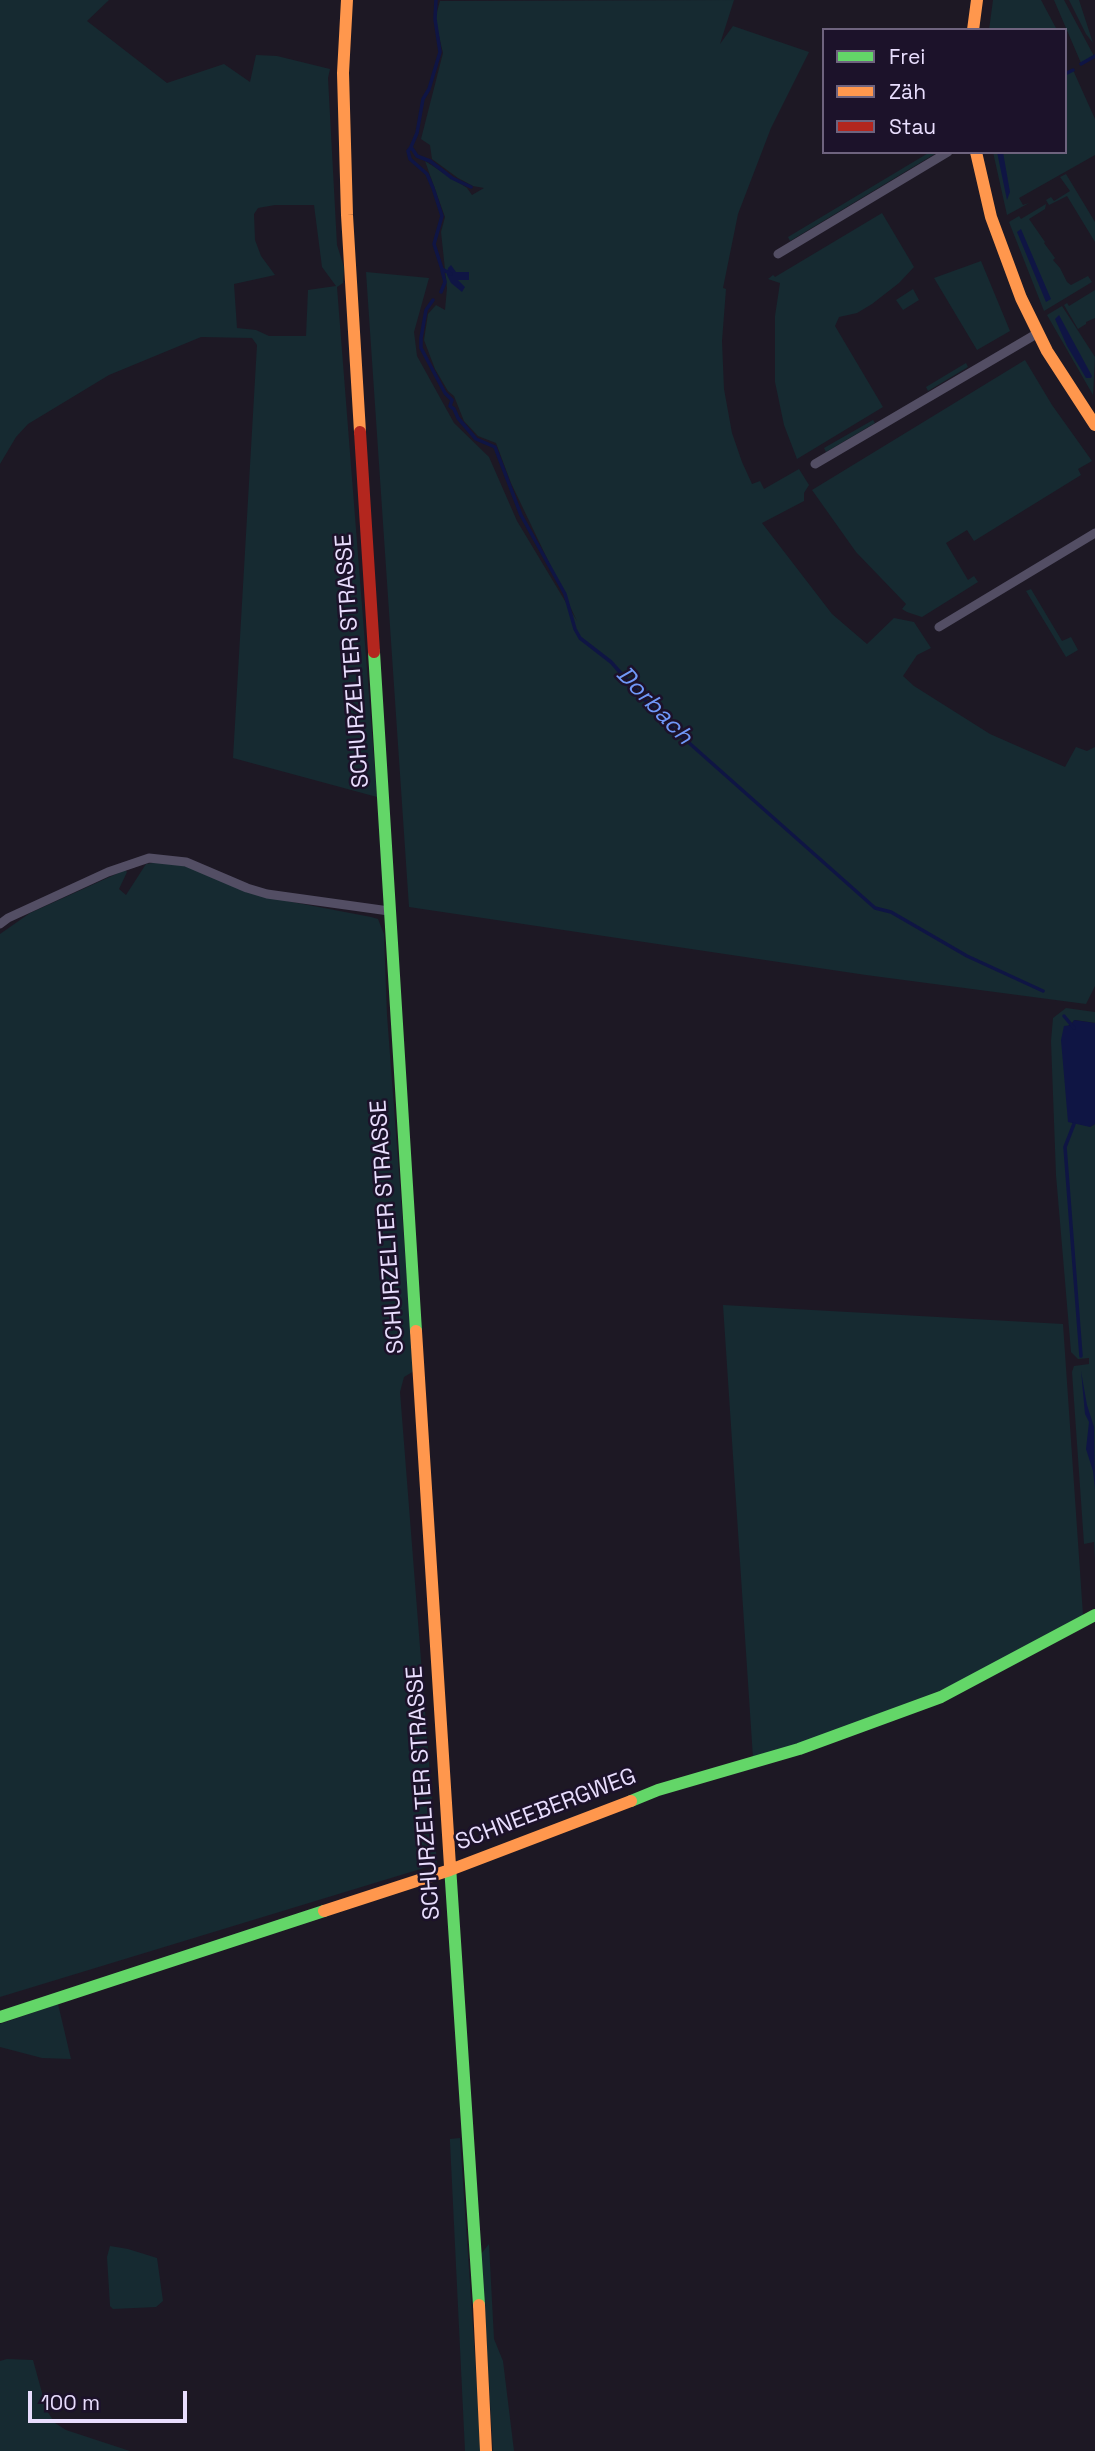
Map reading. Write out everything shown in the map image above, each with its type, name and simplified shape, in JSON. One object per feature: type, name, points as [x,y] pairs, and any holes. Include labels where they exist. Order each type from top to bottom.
[{"type":"street","name":"SCHURZELTER STRASSE","points":[[347,0],[343,74],[346,215],[481,2332],[486,2451]]},
{"type":"street","points":[[973,28],[977,0]]},
{"type":"street","points":[[778,254],[945,154]]},
{"type":"street","points":[[976,154],[996,234],[1015,284],[1064,380],[1095,425]]},
{"type":"street","points":[[815,464],[1038,333]]},
{"type":"street","points":[[939,627],[1095,533]]},
{"type":"street","points":[[0,925],[8,918],[108,872],[149,858],[186,862],[267,894],[389,911]]},
{"type":"street","name":"SCHNEEBERGWEG","points":[[0,2017],[450,1870],[658,1790],[799,1749],[941,1697],[1095,1616]]},
{"type":"shaded area","points":[[0,0],[109,0],[87,21],[167,83],[224,64],[250,82],[256,55],[277,56],[330,69],[328,78],[337,245],[344,267],[343,283],[337,287],[377,797],[233,758],[257,345],[252,338],[201,337],[109,375],[28,424],[16,437],[0,464]],"holes":[[[275,205],[314,205],[322,267],[336,286],[308,290],[306,336],[269,336],[256,330],[237,328],[234,284],[275,275],[261,256],[255,240],[254,214],[258,208]]]},
{"type":"shaded area","points":[[734,0],[720,44],[733,26],[809,52],[771,128],[738,214],[723,288],[726,289],[722,341],[724,389],[732,433],[742,462],[752,484],[760,481],[764,489],[799,469],[809,485],[804,493],[804,501],[762,523],[832,614],[867,644],[894,618],[914,622],[931,648],[917,655],[903,676],[914,686],[990,734],[1065,767],[1076,747],[1087,751],[1095,747],[1095,986],[1086,1004],[866,975],[409,907],[366,272],[429,278],[414,332],[417,356],[454,423],[489,457],[517,521],[577,621],[511,483],[496,443],[478,436],[464,421],[454,396],[435,369],[424,340],[428,314],[436,305],[445,310],[447,288],[441,232],[445,217],[425,161],[467,188],[472,195],[484,188],[458,178],[432,159],[430,145],[421,139],[443,53],[435,19],[440,1]]},
{"type":"shaded area","points":[[993,0],[1041,0],[1056,28],[989,28]]},
{"type":"shaded area","points":[[1054,0],[1064,0],[1094,56],[1081,63]]},
{"type":"shaded area","points":[[1069,0],[1079,0],[1093,43],[1086,34]]},
{"type":"shaded area","points":[[1073,70],[1095,119],[1095,155],[1019,198],[1023,205],[1029,203],[1007,215],[993,154],[1067,154],[1067,74]]},
{"type":"shaded area","points":[[927,154],[935,154],[790,241],[788,237]]},
{"type":"shaded area","points":[[997,154],[1003,154],[1010,192],[1007,200]]},
{"type":"shaded area","points":[[1066,174],[1095,222],[1095,242],[1067,196],[1049,205],[1046,200],[1051,197],[1054,201],[1070,191],[1060,177]]},
{"type":"shaded area","points":[[1046,204],[1045,209],[1029,219],[1055,258],[1053,260],[1071,285],[1088,276],[1092,282],[1044,311],[1009,222],[1019,216],[1021,219]]},
{"type":"shaded area","points":[[882,213],[914,267],[872,304],[857,313],[839,317],[835,326],[883,407],[797,459],[784,425],[775,382],[775,316],[780,283],[768,279]]},
{"type":"shaded area","points":[[1021,229],[1051,299],[1046,302],[1017,232]]},
{"type":"shaded area","points":[[981,261],[1010,331],[977,350],[934,278]]},
{"type":"shaded area","points":[[451,265],[456,272],[469,272],[469,280],[458,280],[465,287],[462,292],[451,283],[447,275]]},
{"type":"shaded area","points":[[913,289],[919,300],[903,310],[896,300]]},
{"type":"shaded area","points":[[1095,290],[1095,318],[1078,329],[1064,305],[1067,303],[1069,306]]},
{"type":"shaded area","points":[[1062,306],[1095,357],[1093,395],[1047,315]]},
{"type":"shaded area","points":[[1059,315],[1091,378],[1086,378],[1067,346],[1055,319]]},
{"type":"shaded area","points":[[1025,360],[1052,405],[1092,461],[1078,469],[1081,475],[974,541],[967,530],[946,543],[968,580],[974,576],[978,582],[922,617],[907,612],[902,609],[906,604],[856,552],[812,490]]},
{"type":"shaded area","points":[[966,363],[968,367],[928,391],[926,387]]},
{"type":"shaded area","points":[[873,420],[875,423],[826,452],[824,448]]},
{"type":"shaded area","points":[[1031,589],[1062,641],[1071,637],[1078,650],[1066,657],[1026,591]]},
{"type":"shaded area","points":[[146,864],[179,864],[287,901],[378,919],[384,934],[387,1015],[414,1371],[404,1377],[400,1392],[437,1864],[0,1997],[0,934],[30,913],[125,870],[127,872],[119,889],[126,895]]},
{"type":"shaded area","points":[[1066,1008],[1095,1012],[1095,1023],[1075,1020],[1068,1026],[1090,1127],[1095,1124],[1095,1560],[1094,1542],[1084,1544],[1072,1372],[1074,1366],[1089,1364],[1089,1358],[1078,1359],[1071,1352],[1056,1175],[1051,1041],[1053,1018]]},
{"type":"shaded area","points":[[1074,1020],[1095,1023],[1095,1124],[1090,1127],[1068,1122],[1061,1040],[1064,1026],[1071,1025]]},
{"type":"shaded area","points":[[723,1305],[1063,1324],[1083,1615],[974,1675],[939,1691],[807,1741],[753,1758]]},
{"type":"shaded area","points":[[1081,1371],[1094,1427],[1095,1489],[1086,1449],[1089,1422],[1085,1414]]},
{"type":"shaded area","points":[[58,2004],[71,2059],[42,2058],[0,2047],[0,2024]]},
{"type":"shaded area","points":[[460,2138],[480,2451],[465,2451],[450,2142],[450,2139]]},
{"type":"shaded area","points":[[489,2244],[494,2339],[503,2361],[514,2451],[493,2451],[481,2254]]},
{"type":"shaded area","points":[[110,2246],[157,2258],[163,2301],[156,2307],[113,2309],[110,2306],[107,2257]]},
{"type":"shaded area","points":[[33,2360],[47,2411],[55,2423],[66,2430],[130,2451],[0,2451],[0,2361]]},
{"type":"waterway","points":[[436,0],[435,19],[440,52],[429,89],[423,99],[417,133],[411,147],[417,156],[430,161],[452,178],[471,187]]},
{"type":"waterway","points":[[1081,64],[1095,56]]},
{"type":"waterway","points":[[1067,73],[1073,70]]},
{"type":"waterway","points":[[411,147],[408,151],[410,159],[427,174],[442,216],[434,244],[442,269],[451,274]]},
{"type":"waterway","name":"Dorbach","points":[[441,292],[445,282],[442,270]]},
{"type":"waterway","name":"Dorbach","points":[[433,300],[426,310],[421,348],[445,393],[452,400],[450,406],[458,418],[476,439],[495,447],[521,515],[565,594],[580,638],[611,662],[661,718],[875,908],[891,912],[967,956],[1043,991]]},
{"type":"waterway","name":"Dorbach","points":[[1064,1016],[1074,1028]]},
{"type":"waterway","points":[[1074,1124],[1065,1147],[1081,1356]]},
{"type":"traffic: fast","points":[[374,652],[416,1331]]},
{"type":"traffic: fast","points":[[631,1801],[658,1790],[799,1749],[941,1697],[1095,1615]]},
{"type":"traffic: fast","points":[[450,1866],[479,2305]]},
{"type":"traffic: fast","points":[[0,2017],[324,1911]]},
{"type":"traffic: slow","points":[[347,0],[343,73],[347,215],[360,432]]},
{"type":"traffic: slow","points":[[973,28],[977,0]]},
{"type":"traffic: slow","points":[[976,154],[991,217],[1021,298],[1047,351],[1095,425]]},
{"type":"traffic: slow","points":[[416,1331],[450,1866]]},
{"type":"traffic: slow","points":[[324,1911],[450,1870],[631,1801]]},
{"type":"traffic: slow","points":[[479,2305],[486,2451]]},
{"type":"traffic: jam","points":[[360,432],[374,652]]}]
